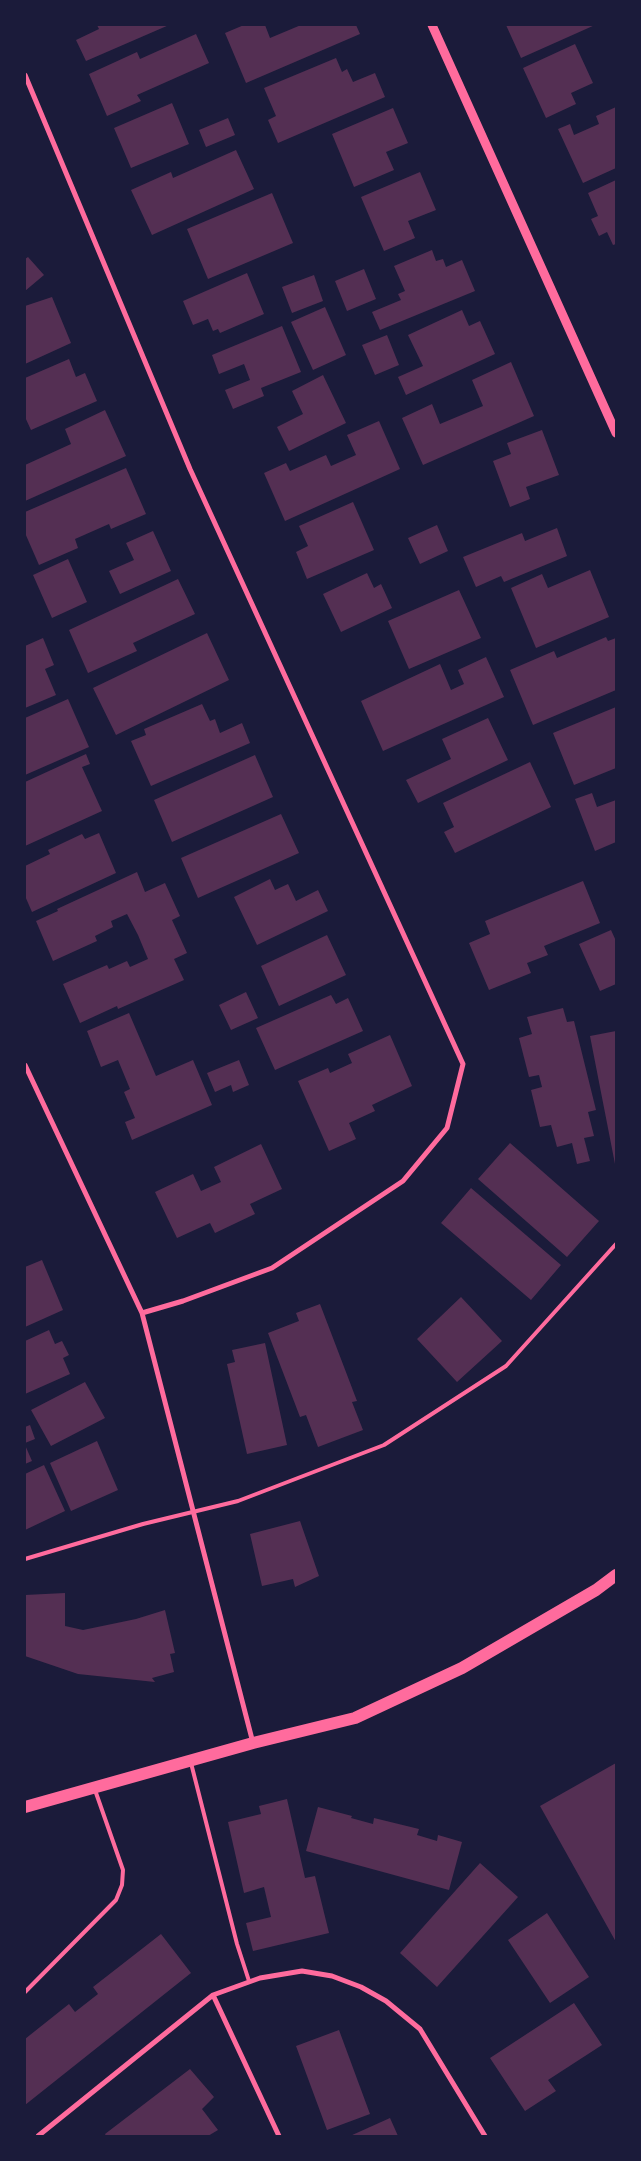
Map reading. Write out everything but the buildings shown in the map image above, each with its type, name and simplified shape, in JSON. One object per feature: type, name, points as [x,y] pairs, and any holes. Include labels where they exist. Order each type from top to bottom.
[{"type":"main road","points":[[25,1807],[355,1718],[462,1668],[596,1590],[616,1575]]},
{"type":"street","points":[[432,25],[616,433]]},
{"type":"street","points":[[25,75],[190,470],[463,1064],[447,1128],[403,1181],[272,1268],[183,1301],[142,1313]]},
{"type":"street","points":[[25,1065],[142,1313],[253,1744]]},
{"type":"street","points":[[38,2136],[213,1995],[249,1981],[302,1971],[332,1976],[361,1987],[386,2001],[420,2029],[485,2136]]},
{"type":"street","points":[[213,1995],[279,2136]]},
{"type":"lane","points":[[25,1559],[143,1524],[238,1501],[384,1445],[506,1366],[616,1244]]},
{"type":"lane","points":[[190,1761],[237,1944],[249,1981]]},
{"type":"lane","points":[[25,1992],[116,1900],[122,1885],[122,1870],[94,1788]]}]
